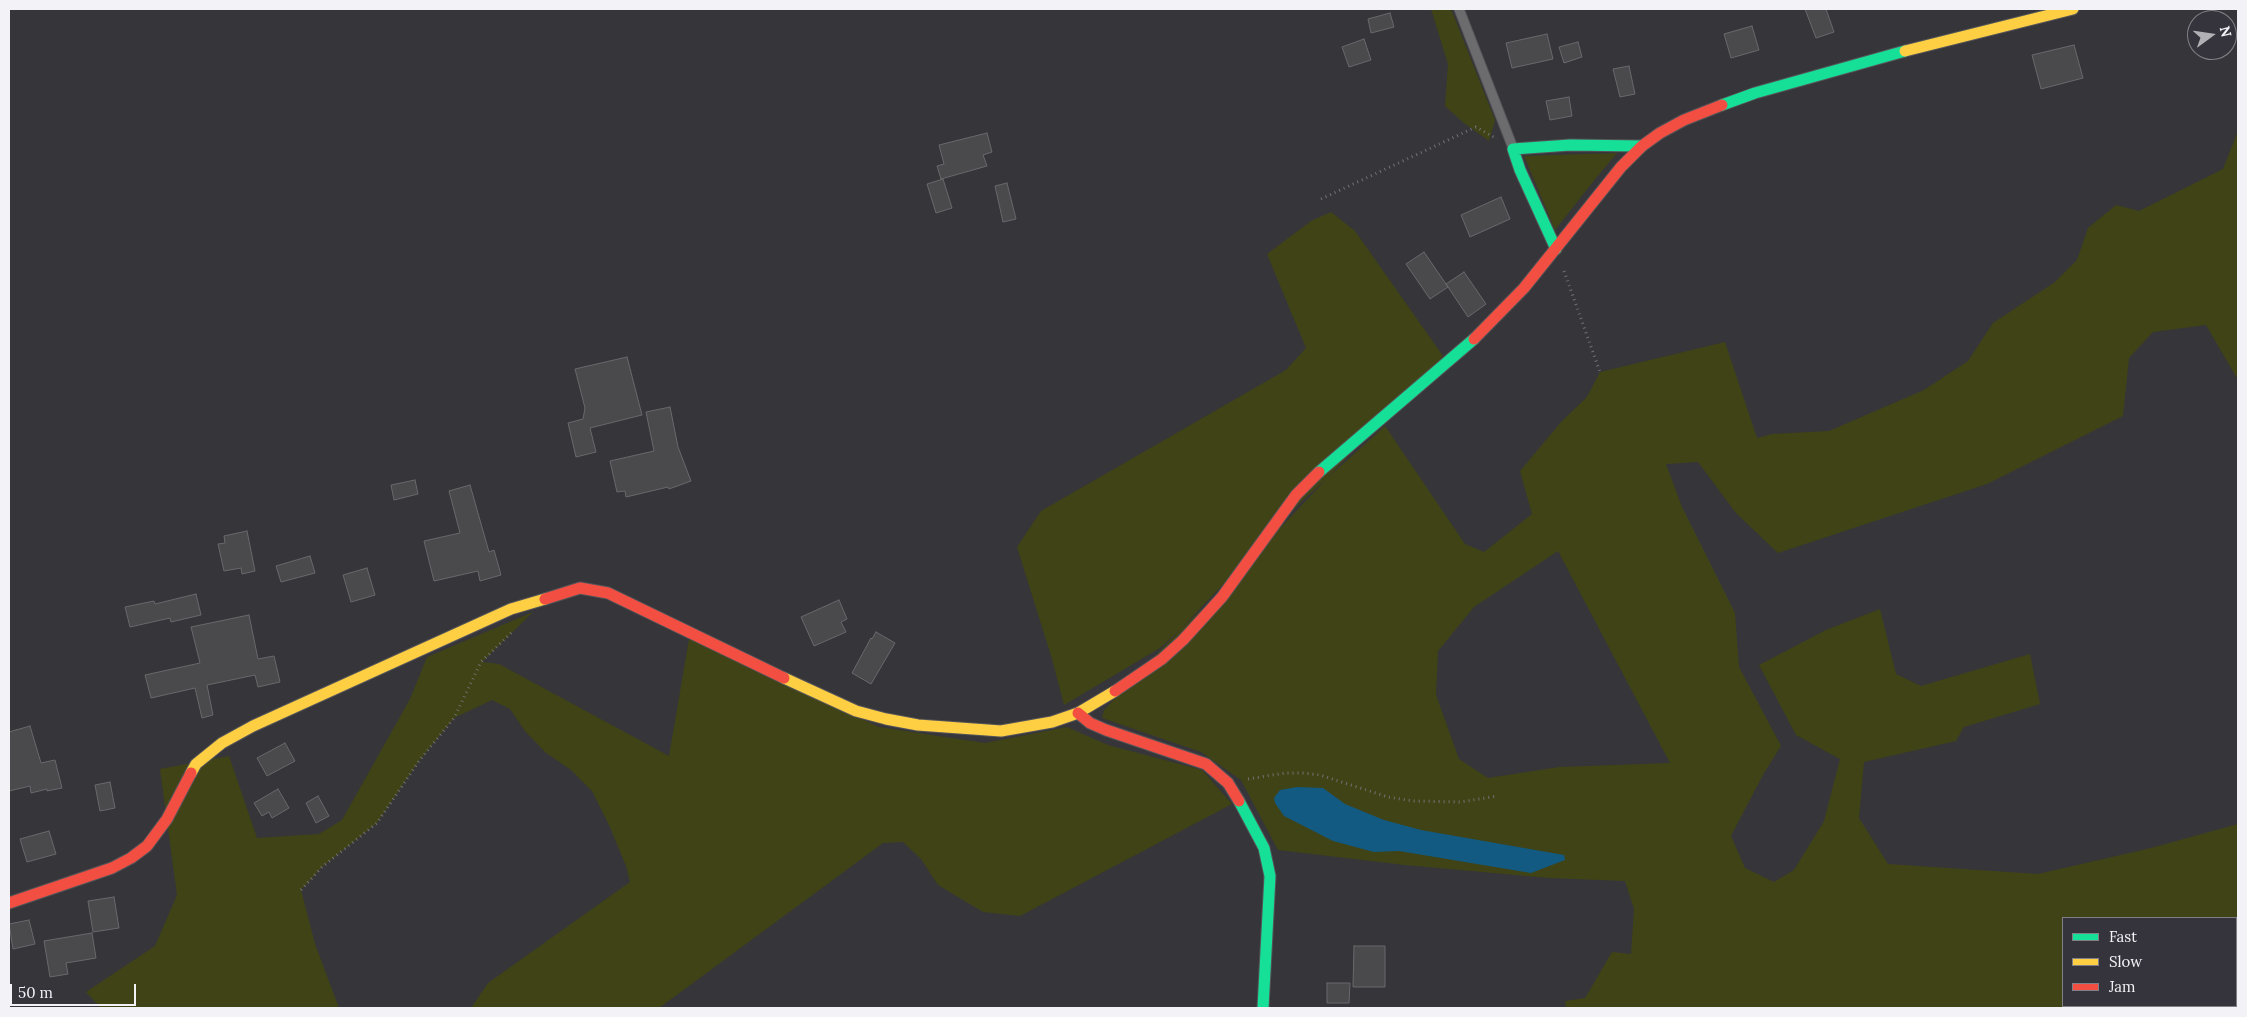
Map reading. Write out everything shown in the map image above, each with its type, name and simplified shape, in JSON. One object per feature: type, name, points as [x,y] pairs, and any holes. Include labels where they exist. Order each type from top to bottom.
[{"type":"street","points":[[9,903],[112,868],[147,846],[167,819],[196,764],[222,743],[253,726],[511,610],[580,588],[608,593],[721,646],[820,696],[856,711],[886,719],[918,725],[1002,731],[1052,722],[1078,713],[1122,687],[1162,659],[1183,640],[1222,597],[1296,495],[1330,461],[1468,345],[1500,314],[1556,249],[1585,210],[1621,167],[1642,146],[1684,120],[1755,93],[1939,41],[2073,9]]},
{"type":"street","points":[[1556,249],[1520,170],[1513,149],[1570,145],[1642,146]]},
{"type":"street","points":[[1078,713],[1090,723],[1106,730],[1206,764],[1228,783],[1258,834],[1264,848],[1270,876],[1263,1008]]},
{"type":"lane","points":[[1459,9],[1513,149]]},
{"type":"path","points":[[1321,199],[1476,127],[1513,149]]},
{"type":"path","points":[[1556,249],[1600,372]]},
{"type":"path","points":[[301,890],[322,867],[377,823],[419,760],[454,718],[481,662],[514,631]]},
{"type":"path","points":[[1228,783],[1260,775],[1304,773],[1320,775],[1388,797],[1413,801],[1460,802],[1498,796]]},
{"type":"green space","points":[[1431,9],[1451,9],[1495,120],[1489,141],[1445,106],[1448,64]]},
{"type":"green space","points":[[2238,131],[2238,380],[2206,325],[2153,332],[2129,358],[2123,416],[1987,484],[1778,553],[1736,513],[1698,462],[1666,464],[1682,507],[1735,613],[1739,667],[1781,746],[1764,773],[1731,836],[1745,868],[1774,882],[1794,870],[1824,821],[1840,759],[1796,735],[1759,665],[1826,630],[1880,609],[1896,674],[1921,686],[2030,654],[2040,704],[1964,727],[1956,741],[1864,762],[1859,818],[1888,864],[2038,874],[2151,848],[2238,824],[2238,1008],[1566,1008],[1565,1001],[1585,998],[1612,952],[1631,954],[1634,909],[1625,881],[1549,878],[1405,865],[1278,850],[1241,780],[1201,752],[1102,718],[1104,710],[1302,501],[1385,426],[1465,544],[1484,552],[1532,514],[1520,471],[1562,421],[1587,397],[1600,372],[1725,342],[1757,438],[1772,434],[1829,431],[1924,390],[1968,361],[1993,323],[2055,282],[2077,260],[2088,228],[2116,205],[2139,211],[2223,169]],"holes":[[[1558,551],[1670,763],[1559,767],[1488,778],[1459,759],[1436,695],[1438,651],[1474,607]]]},
{"type":"green space","points":[[1617,153],[1596,178],[1555,230],[1524,156]]},
{"type":"green space","points":[[1331,212],[1355,231],[1443,356],[1210,602],[1160,648],[1064,705],[1052,659],[1017,547],[1041,511],[1286,370],[1306,348],[1267,254],[1311,221]]},
{"type":"green space","points":[[533,612],[482,662],[499,664],[669,756],[689,639],[879,727],[985,743],[1067,727],[1108,745],[1202,770],[1232,804],[1020,916],[983,912],[938,885],[921,859],[903,842],[883,843],[659,1008],[471,1008],[488,983],[630,882],[626,866],[609,825],[592,791],[571,770],[545,752],[525,731],[510,709],[492,700],[454,718],[419,761],[377,823],[322,867],[301,890],[315,944],[339,1008],[101,1008],[86,992],[155,946],[177,895],[160,769],[229,756],[257,838],[319,834],[342,820],[410,699],[427,657]]},
{"type":"water","points":[[1297,787],[1323,788],[1345,804],[1384,820],[1421,830],[1564,855],[1565,860],[1531,873],[1399,851],[1374,852],[1333,841],[1284,816],[1275,803],[1274,798],[1280,790]]},
{"type":"building","points":[[1805,9],[1826,9],[1834,32],[1816,38]]},
{"type":"building","points":[[1390,13],[1394,27],[1371,33],[1368,19]]},
{"type":"building","points":[[1752,26],[1759,50],[1731,58],[1724,34]]},
{"type":"building","points":[[1547,34],[1553,59],[1512,68],[1506,43]]},
{"type":"building","points":[[1364,39],[1371,60],[1349,67],[1342,47]]},
{"type":"building","points":[[1578,42],[1582,57],[1564,63],[1559,47]]},
{"type":"building","points":[[2074,45],[2083,78],[2041,89],[2032,55]]},
{"type":"building","points":[[1629,66],[1635,94],[1620,97],[1613,69]]},
{"type":"building","points":[[1569,97],[1572,116],[1550,120],[1546,101]]},
{"type":"building","points":[[987,133],[992,152],[983,155],[987,166],[941,179],[937,166],[944,164],[939,145]]},
{"type":"building","points":[[943,179],[952,208],[936,213],[927,184]]},
{"type":"building","points":[[1007,183],[1016,219],[1003,222],[995,186]]},
{"type":"building","points":[[1501,197],[1510,219],[1470,237],[1461,215]]},
{"type":"building","points":[[1424,252],[1448,287],[1430,299],[1406,264]]},
{"type":"building","points":[[1464,272],[1486,304],[1468,317],[1446,284]]},
{"type":"building","points":[[627,357],[642,415],[590,428],[596,452],[576,457],[568,423],[583,419],[585,408],[575,369]]},
{"type":"building","points":[[670,407],[678,447],[691,481],[669,489],[668,487],[626,497],[625,491],[617,492],[610,461],[654,451],[646,412]]},
{"type":"building","points":[[415,480],[418,494],[394,500],[391,485]]},
{"type":"building","points":[[470,485],[489,552],[494,550],[501,575],[480,581],[478,571],[434,581],[424,541],[460,533],[449,491]]},
{"type":"building","points":[[247,531],[255,571],[242,574],[241,568],[224,571],[218,544],[225,543],[224,536]]},
{"type":"building","points":[[310,556],[315,573],[281,582],[276,566]]},
{"type":"building","points":[[367,568],[375,595],[351,602],[343,575]]},
{"type":"building","points":[[196,594],[201,615],[171,622],[170,618],[130,627],[125,607],[154,601],[155,604]]},
{"type":"building","points":[[839,600],[847,619],[841,622],[846,632],[814,646],[801,617]]},
{"type":"building","points":[[249,615],[258,659],[274,656],[280,682],[258,687],[255,675],[207,685],[213,715],[202,718],[195,688],[151,698],[145,675],[200,663],[191,627]]},
{"type":"building","points":[[876,632],[895,643],[871,684],[852,673]]},
{"type":"building","points":[[30,726],[41,763],[55,760],[62,788],[31,793],[30,786],[9,791],[9,732]]},
{"type":"building","points":[[285,743],[295,761],[267,776],[257,758]]},
{"type":"building","points":[[110,782],[115,808],[100,811],[95,785]]},
{"type":"building","points":[[278,789],[289,808],[272,818],[269,812],[262,816],[254,803]]},
{"type":"building","points":[[318,796],[329,816],[316,823],[306,803]]},
{"type":"building","points":[[49,831],[56,854],[27,862],[20,839]]},
{"type":"building","points":[[114,897],[119,928],[93,932],[88,901]]},
{"type":"building","points":[[29,920],[35,944],[13,949],[9,924]]},
{"type":"building","points":[[92,933],[96,958],[66,963],[68,974],[50,977],[44,941]]},
{"type":"building","points":[[1354,946],[1385,946],[1385,987],[1353,987]]},
{"type":"building","points":[[1327,983],[1350,983],[1349,1003],[1327,1003]]},
{"type":"traffic: fast","points":[[1722,105],[1755,93],[1905,51]]},
{"type":"traffic: fast","points":[[1556,249],[1520,170],[1513,149],[1570,145],[1642,146]]},
{"type":"traffic: fast","points":[[1319,472],[1474,339]]},
{"type":"traffic: fast","points":[[1239,801],[1264,848],[1270,876],[1263,1008]]},
{"type":"traffic: slow","points":[[1905,51],[2073,9]]},
{"type":"traffic: slow","points":[[191,773],[196,764],[222,743],[253,726],[511,609],[545,599]]},
{"type":"traffic: slow","points":[[784,678],[856,711],[886,719],[918,725],[1001,731],[1052,722],[1078,713],[1115,691]]},
{"type":"traffic: jam","points":[[1474,339],[1524,288],[1621,167],[1642,146],[1660,133],[1684,120],[1722,105]]},
{"type":"traffic: jam","points":[[1115,691],[1162,659],[1183,640],[1222,597],[1296,495],[1319,472]]},
{"type":"traffic: jam","points":[[545,599],[580,588],[608,593],[784,678]]},
{"type":"traffic: jam","points":[[1078,713],[1090,723],[1106,730],[1206,764],[1228,783],[1239,801]]},
{"type":"traffic: jam","points":[[9,903],[112,868],[131,858],[147,846],[167,819],[191,773]]}]
